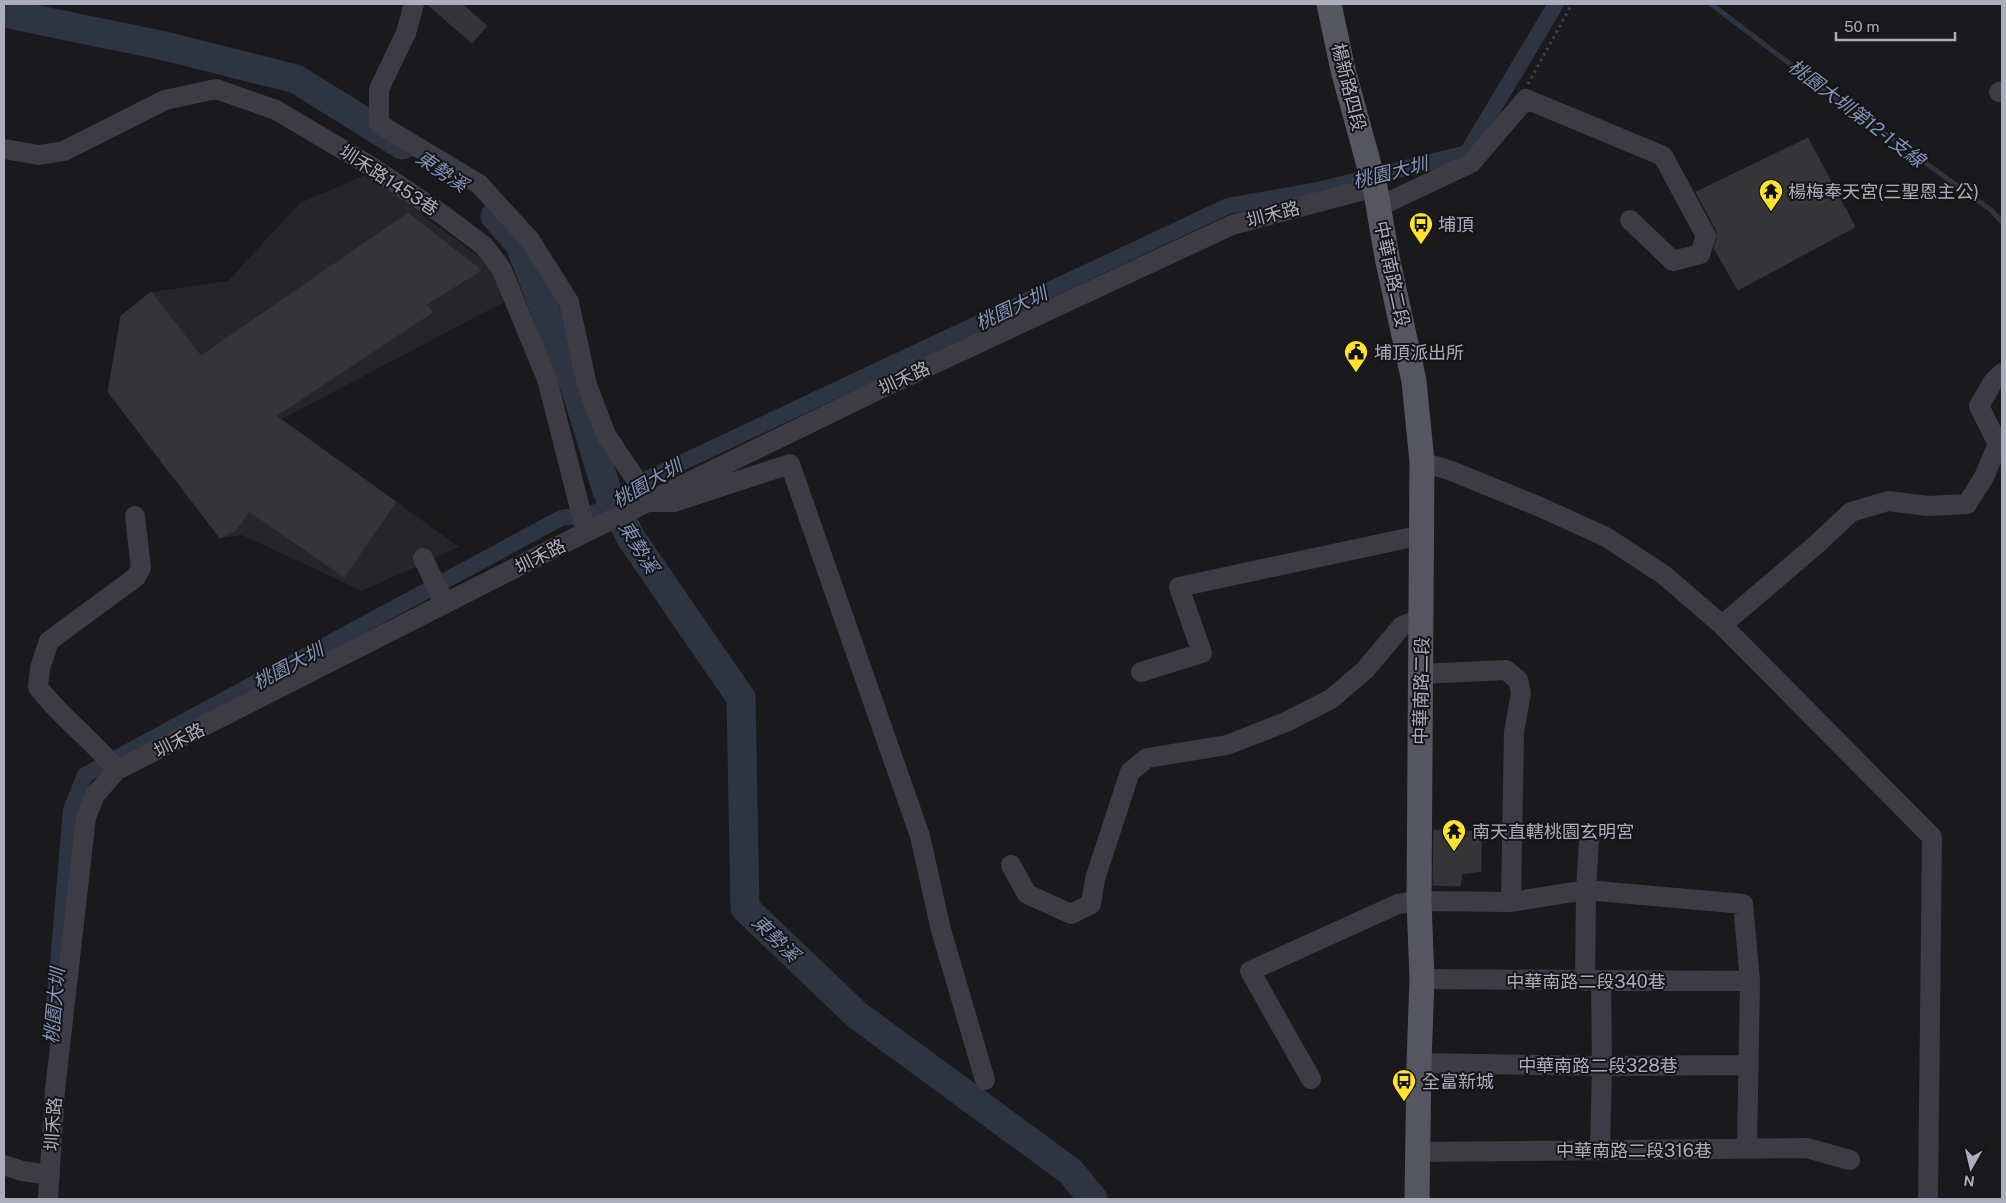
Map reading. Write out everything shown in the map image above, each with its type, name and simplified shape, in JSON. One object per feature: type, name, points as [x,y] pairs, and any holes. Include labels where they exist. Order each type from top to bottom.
[{"type":"main road","name":"楊新路四段","points":[[1329,4],[1343,70],[1374,188]]},
{"type":"main road","name":"中華南路二段","points":[[1374,188],[1414,380],[1422,462],[1418,901],[1422,980],[1417,1199]]},
{"type":"street","points":[[414,4],[406,33],[379,89],[379,124],[479,184],[530,240],[568,302],[587,385],[606,435],[647,500],[674,502],[790,464],[920,836],[941,930],[985,1080]]},
{"type":"street","name":"圳禾路1453巷","points":[[4,149],[39,155],[64,151],[165,100],[216,89],[276,110],[372,167],[464,230],[484,246],[501,268],[547,379],[579,505],[589,528]]},
{"type":"street","points":[[1526,99],[1663,156],[1706,236],[1700,254],[1673,261],[1630,220]]},
{"type":"street","name":"圳禾路","points":[[48,1199],[29,1171],[55,1090],[86,817],[94,794],[117,770],[445,604],[589,528],[882,388],[1232,225],[1471,163],[1526,99]]},
{"type":"street","points":[[1722,625],[1817,544],[1851,512],[1888,501],[1928,506],[1967,504],[1984,477],[1998,444],[1979,406],[1993,382],[2002,373]]},
{"type":"street","points":[[1422,462],[1448,470],[1540,507],[1606,537],[1664,575],[1722,625],[1932,837],[1928,1199]]},
{"type":"street","points":[[117,770],[103,754],[52,706],[38,687],[40,668],[49,642],[136,576],[141,568],[135,516]]},
{"type":"street","points":[[1141,672],[1202,653],[1179,587],[1422,535]]},
{"type":"street","points":[[424,558],[445,604]]},
{"type":"street","points":[[1011,865],[1027,894],[1071,914],[1091,904],[1095,879],[1130,772],[1147,758],[1227,746],[1286,722],[1324,703],[1365,670],[1402,626],[1422,618]]},
{"type":"street","points":[[1421,674],[1506,670],[1518,680],[1521,693],[1514,732],[1511,902]]},
{"type":"street","points":[[1589,841],[1586,890],[1602,1066],[1600,1150]]},
{"type":"street","points":[[1311,1079],[1250,971],[1398,904],[1418,901],[1511,902],[1586,890],[1743,904],[1750,981],[1747,1149]]},
{"type":"street","name":"中華南路二段340巷","points":[[1422,980],[1750,981]]},
{"type":"street","name":"中華南路二段328巷","points":[[1419,1063],[1602,1066],[1748,1065]]},
{"type":"street","name":"中華南路二段316巷","points":[[1417,1152],[1807,1148],[1850,1160]]},
{"type":"path","points":[[1526,99],[1526,86],[1572,4]]},
{"type":"shaded area","points":[[368,174],[490,265],[504,302],[282,419],[459,547],[362,591],[242,535],[220,538],[108,392],[121,316],[151,292],[228,281],[300,203]]},
{"type":"building","points":[[427,4],[462,4],[487,26],[472,43]]},
{"type":"building","name":"楊梅奉天宮(三聖恩主公)","points":[[1808,138],[1855,227],[1738,290],[1714,248],[1717,231],[1696,192]]},
{"type":"building","points":[[408,213],[481,270],[426,305],[433,312],[276,416],[396,502],[344,577],[249,511],[236,530],[220,538],[108,392],[121,316],[151,292],[201,356]]},
{"type":"building","name":"南天直轄桃園玄明宮","points":[[1434,830],[1481,832],[1481,871],[1462,874],[1460,886],[1433,885]]},
{"type":"waterway","name":"桃園大圳","points":[[52,1033],[71,810],[85,775],[561,518],[592,514],[633,494],[649,478],[1228,206],[1318,190],[1467,153],[1556,4]]},
{"type":"waterway","name":"桃園大圳第12-1支線","points":[[1711,4],[1831,95],[1991,210],[2002,222]]},
{"type":"waterway","name":"東勢溪","points":[[4,13],[165,46],[296,79],[402,145]]},
{"type":"waterway","name":"東勢溪","points":[[495,216],[519,243],[575,387],[607,491],[631,538],[741,698],[745,908],[857,1015],[1070,1171],[1093,1199]]},
{"type":"place","name":"楊梅奉天宮(三聖恩主公)","points":[[1771,212]]},
{"type":"place","name":"埔頂","points":[[1421,245]]},
{"type":"place","name":"埔頂派出所","points":[[1356,373]]},
{"type":"place","name":"南天直轄桃園玄明宮","points":[[1454,852]]},
{"type":"place","name":"全富新城","points":[[1404,1102]]}]
